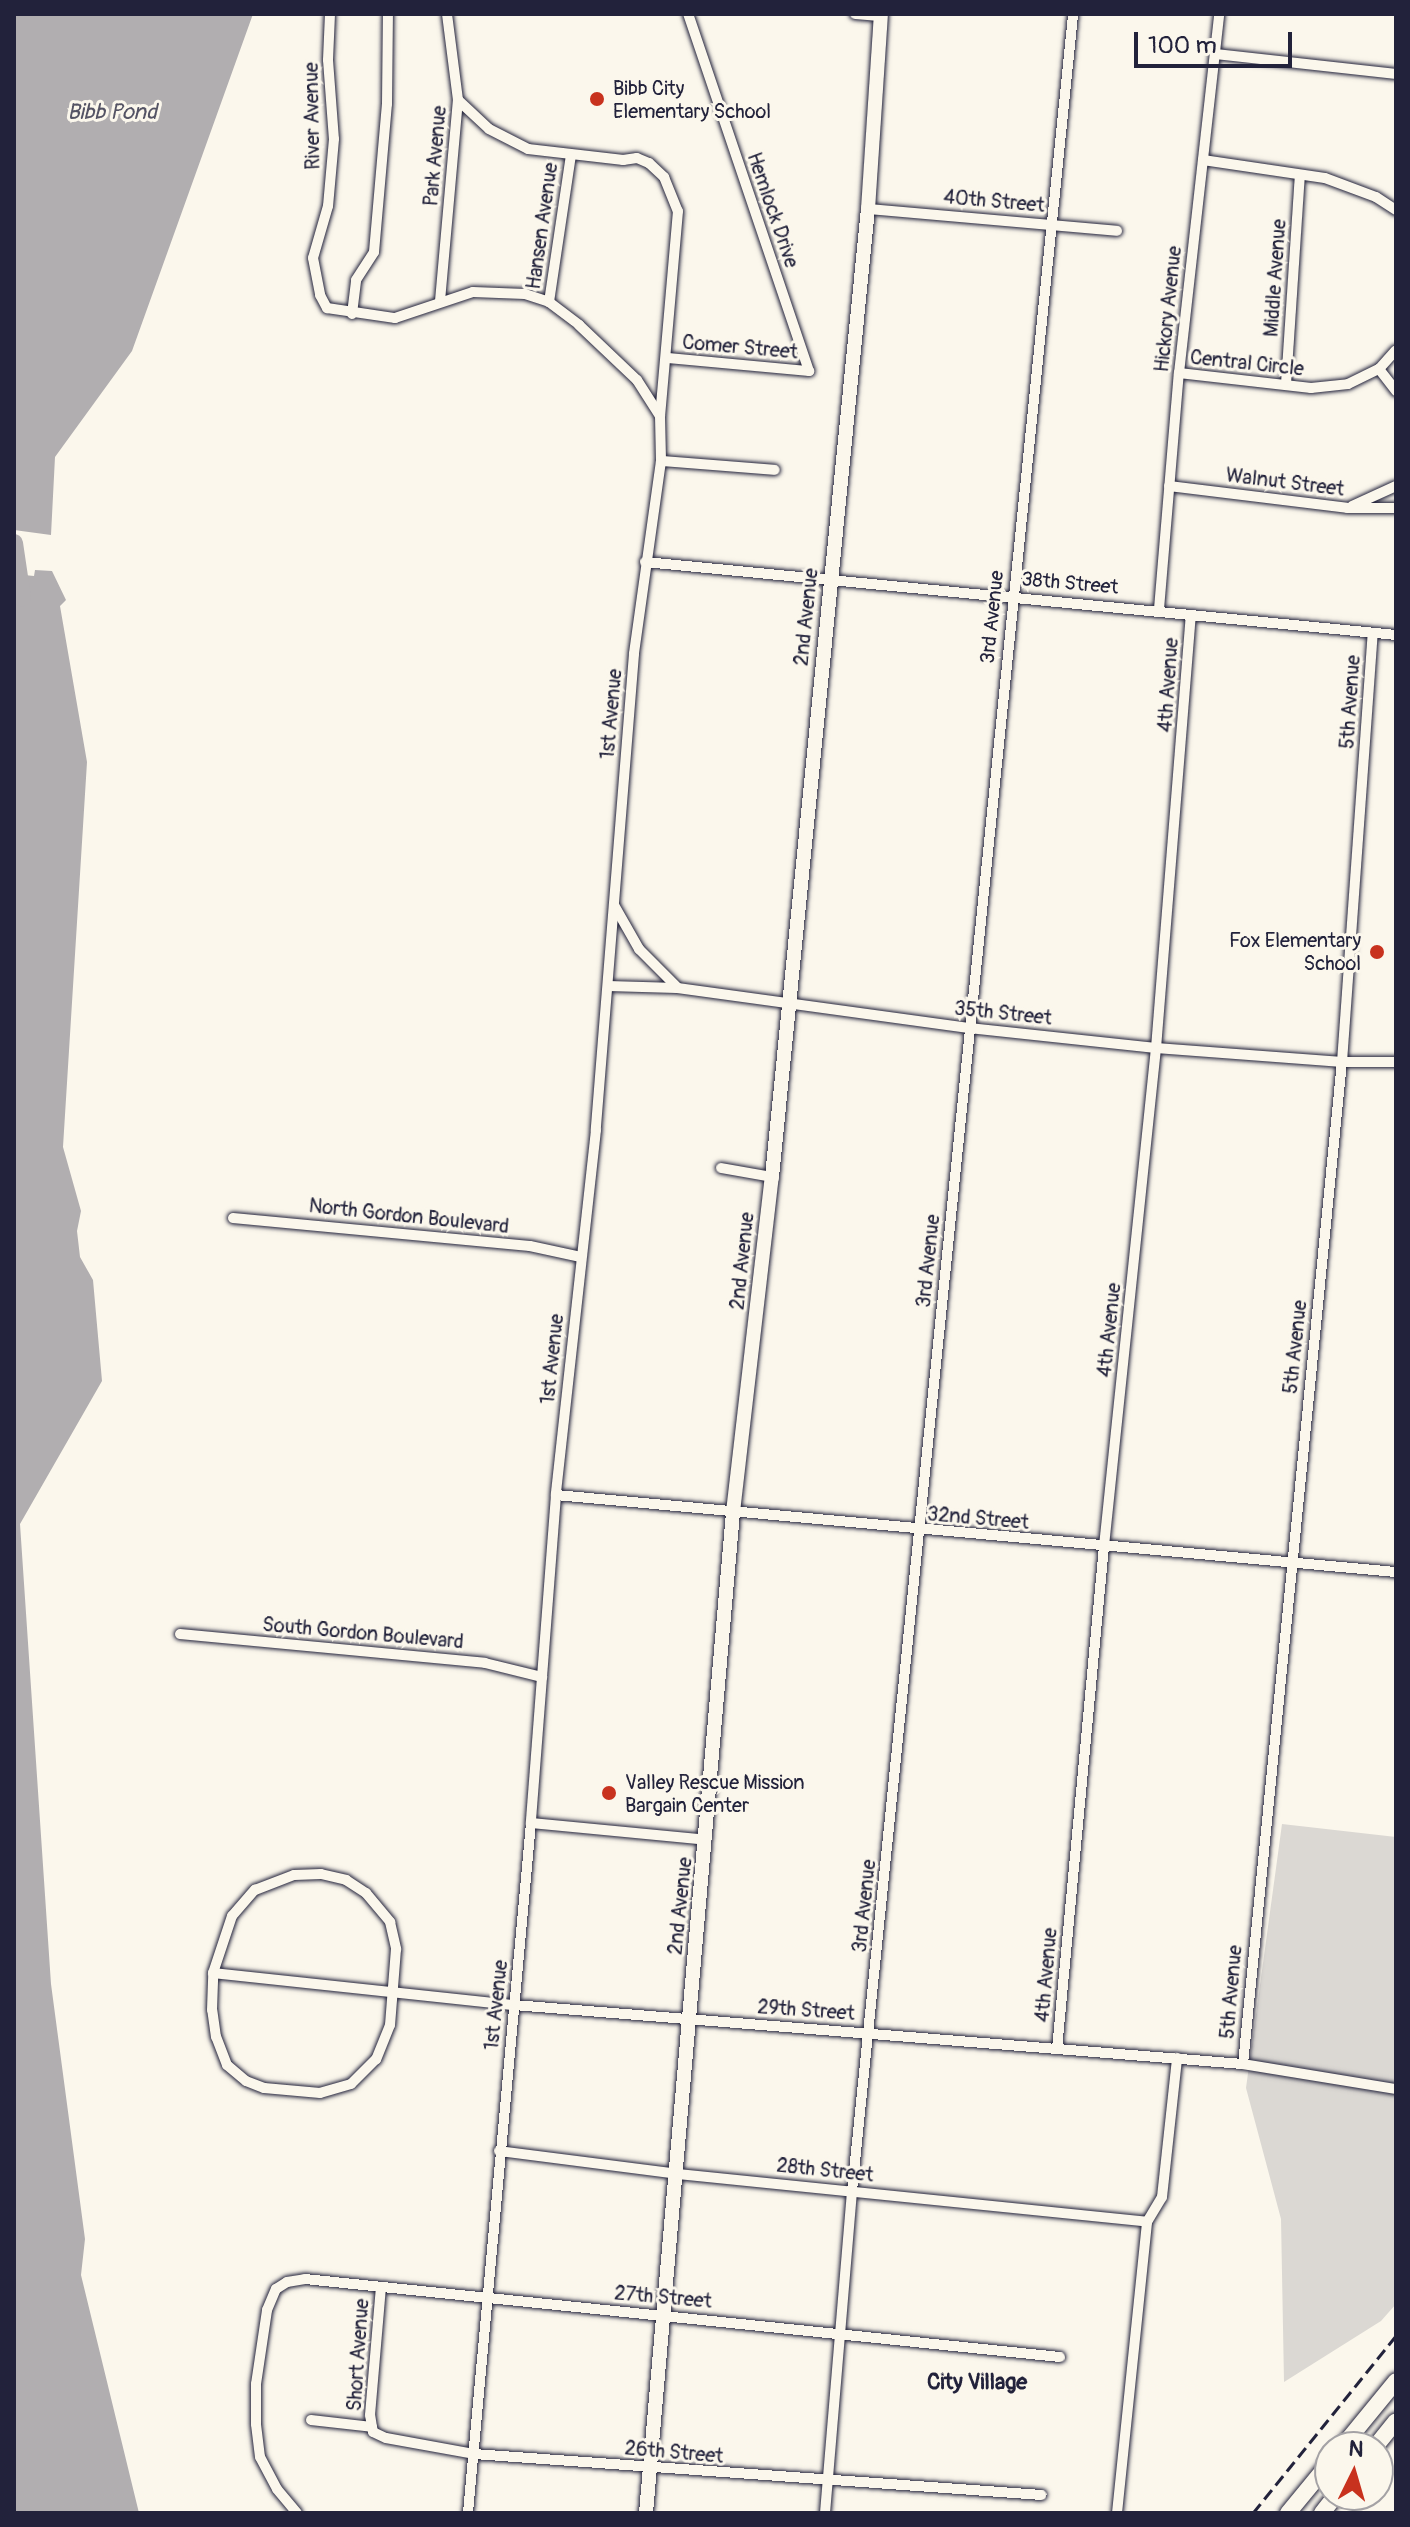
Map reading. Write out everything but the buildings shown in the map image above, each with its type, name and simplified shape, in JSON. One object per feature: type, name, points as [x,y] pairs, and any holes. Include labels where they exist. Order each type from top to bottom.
[{"type":"main road","name":"2nd Avenue","points":[[646,2513],[662,2314],[678,2174],[733,1512],[772,1177],[868,209],[880,15]]},
{"type":"main road","points":[[1355,2431],[1396,2381]]},
{"type":"main road","points":[[1288,2513],[1314,2481]]},
{"type":"street","name":"River Avenue","points":[[330,14],[328,60],[334,139],[328,206],[313,258],[320,295],[327,308],[352,314]]},
{"type":"street","points":[[388,14],[387,104],[374,252],[356,280],[352,314],[395,318],[473,292],[503,292],[549,302],[622,363],[660,416]]},
{"type":"street","name":"Park Avenue","points":[[440,301],[458,100],[447,14]]},
{"type":"street","name":"Hemlock Drive","points":[[688,14],[809,371]]},
{"type":"street","points":[[855,14],[880,15]]},
{"type":"street","name":"3rd Avenue","points":[[825,2513],[852,2191],[1073,14]]},
{"type":"street","name":"Hickory Avenue","points":[[1159,609],[1179,373],[1219,14]]},
{"type":"street","points":[[1216,54],[1396,74]]},
{"type":"street","points":[[458,100],[489,129],[528,149],[571,155]]},
{"type":"street","name":"1st Avenue","points":[[468,2513],[531,1823],[556,1495],[608,986],[645,562],[661,461],[660,416],[668,358],[678,211],[664,177],[649,163],[637,158],[623,160],[571,155]]},
{"type":"street","name":"Hansen Avenue","points":[[549,302],[571,155]]},
{"type":"street","points":[[1203,160],[1325,178],[1376,197],[1396,210]]},
{"type":"street","name":"Middle Avenue","points":[[1286,384],[1300,175]]},
{"type":"street","name":"40th Street","points":[[868,209],[1117,231]]},
{"type":"street","name":"Central Circle","points":[[1179,373],[1311,388],[1348,384],[1379,369],[1396,350]]},
{"type":"street","name":"Comer Street","points":[[668,358],[809,371]]},
{"type":"street","points":[[1379,369],[1396,391]]},
{"type":"street","points":[[661,461],[775,470]]},
{"type":"street","name":"Walnut Street","points":[[1169,486],[1347,508],[1396,508]]},
{"type":"street","points":[[1347,508],[1396,486]]},
{"type":"street","name":"38th Street","points":[[645,562],[1159,609],[1191,615],[1396,635]]},
{"type":"street","name":"4th Avenue","points":[[1057,2049],[1104,1546],[1156,1048],[1191,615]]},
{"type":"street","name":"5th Avenue","points":[[1243,2064],[1290,1560],[1342,1062],[1373,633]]},
{"type":"street","points":[[613,903],[639,949],[677,988]]},
{"type":"street","name":"35th Street","points":[[608,986],[677,988],[969,1028],[1156,1048],[1342,1062],[1396,1062]]},
{"type":"street","points":[[721,1168],[772,1177]]},
{"type":"street","name":"North Gordon Boulevard","points":[[233,1218],[530,1246],[581,1257]]},
{"type":"street","name":"32nd Street","points":[[556,1495],[919,1531],[1290,1560],[1396,1572]]},
{"type":"street","name":"South Gordon Boulevard","points":[[180,1634],[485,1663],[542,1677]]},
{"type":"street","points":[[531,1823],[706,1840]]},
{"type":"street","points":[[321,1874],[346,1880],[366,1893],[390,1922],[396,1949],[393,1992],[390,2025],[376,2059],[351,2084],[320,2093],[264,2088],[246,2081],[227,2065],[216,2037],[212,2010],[213,1973],[232,1916],[255,1890],[294,1875],[321,1874]]},
{"type":"street","name":"29th Street","points":[[213,1973],[514,2005],[1243,2064],[1396,2089]]},
{"type":"street","points":[[1117,2513],[1147,2222],[1162,2197],[1177,2058]]},
{"type":"street","name":"28th Street","points":[[499,2151],[678,2174],[1147,2222]]},
{"type":"street","name":"27th Street","points":[[297,2513],[277,2489],[260,2457],[256,2424],[256,2384],[272,2299],[276,2289],[287,2282],[305,2279],[485,2301],[662,2314],[1060,2357]]},
{"type":"street","name":"Short Avenue","points":[[372,2427],[370,2415],[381,2287]]},
{"type":"street","name":"26th Street","points":[[311,2420],[372,2427],[373,2432],[386,2438],[474,2454],[1042,2495]]},
{"type":"shaded area","points":[[1282,1824],[1396,1837],[1396,2304],[1381,2321],[1284,2382],[1281,2219],[1246,2088]]},
{"type":"water","name":"Bibb Pond","points":[[14,14],[253,14],[132,351],[55,457],[51,535],[14,530]]},
{"type":"water","points":[[35,570],[52,571],[66,600],[60,606],[87,762],[63,1147],[81,1211],[77,1231],[80,1257],[93,1280],[102,1381],[20,1524],[51,1984],[85,2239],[81,2275],[139,2513],[14,2513],[14,574],[34,576]]},
{"type":"waterway","points":[[14,543],[22,597]]},
{"type":"railway","points":[[1253,2513],[1396,2336]]},
{"type":"place","name":"Bibb City Elementary School","points":[[597,99]]},
{"type":"place","name":"Fox Elementary School","points":[[1377,952]]},
{"type":"place","name":"Valley Rescue Mission Bargain Center","points":[[609,1793]]},
{"type":"district","name":"City Village","points":[[977,2383]]}]
